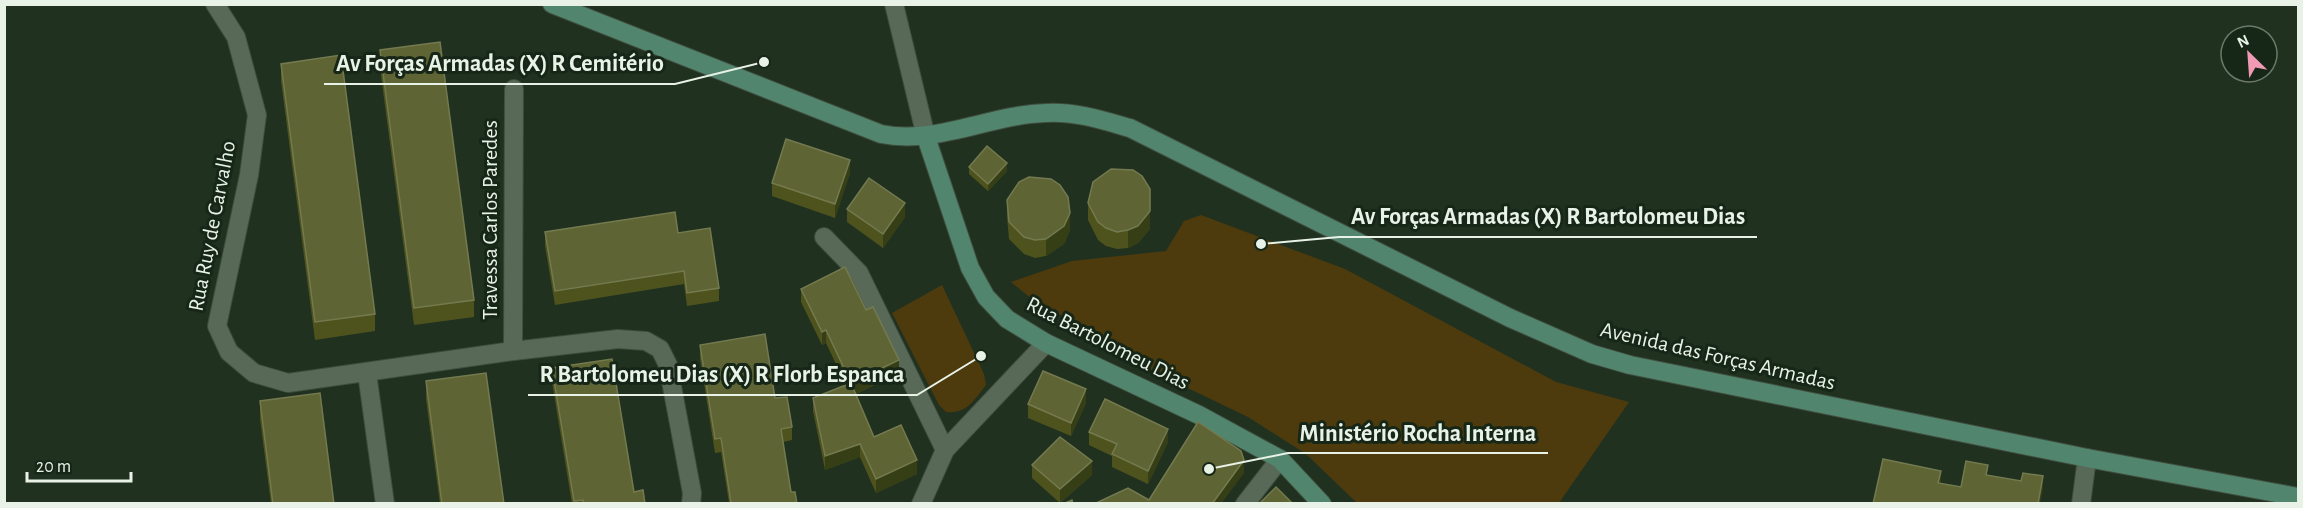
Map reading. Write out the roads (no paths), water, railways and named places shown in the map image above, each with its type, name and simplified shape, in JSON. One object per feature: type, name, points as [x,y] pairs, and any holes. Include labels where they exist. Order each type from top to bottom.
[{"type":"street","name":"Rua Ruy de Carvalho","points":[[215,4],[236,37],[257,115],[249,175],[218,326],[229,352],[254,373],[288,383],[513,351],[618,339],[646,341],[660,349],[668,365],[692,493],[691,504]]},
{"type":"street","name":"Avenida das Forças Armadas","points":[[552,4],[864,128],[899,137],[926,137],[1005,118],[1044,113],[1073,114],[1101,120],[1158,140],[1510,318],[1592,354],[1630,365],[2087,458],[2298,497]]},
{"type":"street","points":[[894,4],[926,137]]},
{"type":"street","name":"Travessa Carlos Paredes","points":[[513,351],[514,89]]},
{"type":"street","name":"Rua Bartolomeu Dias","points":[[926,137],[970,268],[987,297],[1006,319],[1046,343],[1199,415],[1280,459],[1322,504]]},
{"type":"street","points":[[824,237],[859,273],[945,450]]},
{"type":"street","points":[[921,504],[945,450],[1046,343]]},
{"type":"street","points":[[368,373],[385,504]]},
{"type":"street","points":[[2081,504],[2087,458]]},
{"type":"street","points":[[1245,504],[1280,459]]},
{"type":"place","name":"Av Forças Armadas (X) R Cemitério","points":[[764,62]]},
{"type":"place","name":"Av Forças Armadas (X) R Bartolomeu Dias","points":[[1261,244]]},
{"type":"place","name":"R Bartolomeu Dias (X) R Florb Espanca","points":[[981,356]]},
{"type":"place","name":"Ministério Rocha Interna","points":[[1209,469]]}]
